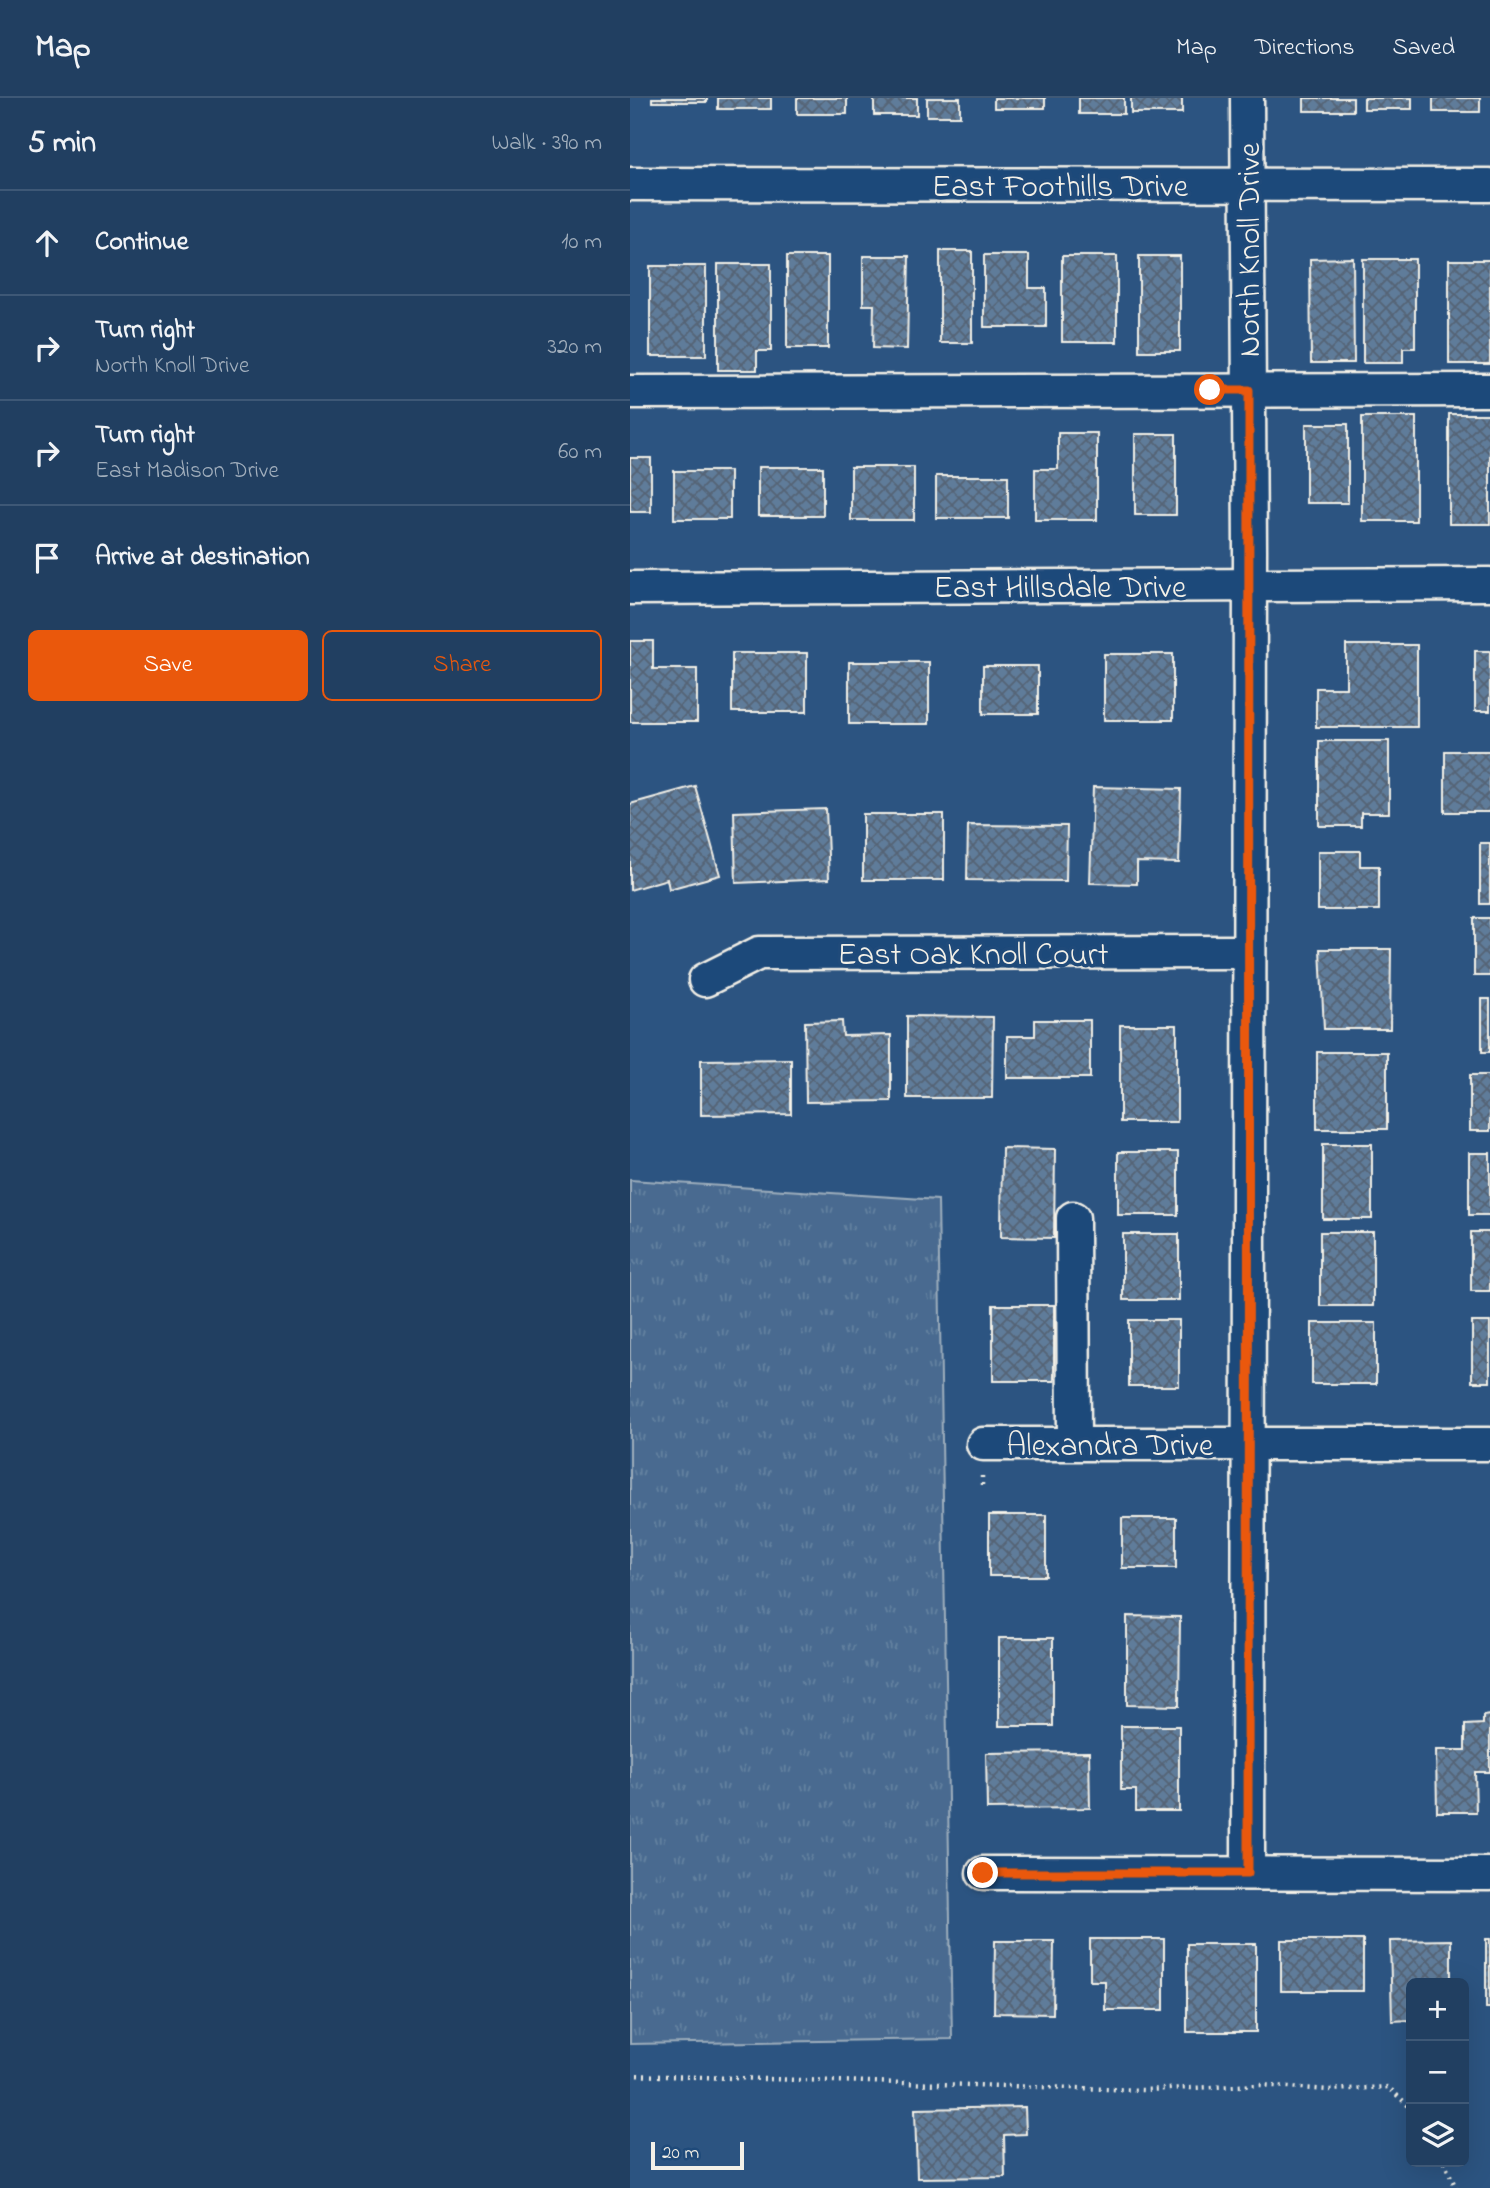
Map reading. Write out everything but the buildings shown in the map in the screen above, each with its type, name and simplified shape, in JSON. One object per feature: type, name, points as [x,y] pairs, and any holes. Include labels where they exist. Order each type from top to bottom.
[{"type":"street","name":"North Knoll Drive","points":[[1247,98],[1250,585],[1248,1873]]},
{"type":"street","name":"East Foothills Drive","points":[[630,184],[1490,184]]},
{"type":"street","points":[[630,392],[1490,390]]},
{"type":"street","name":"East Hillsdale Drive","points":[[630,588],[1490,584]]},
{"type":"street","name":"East Oak Knoll Court","points":[[705,980],[760,953],[1248,952]]},
{"type":"street","points":[[1073,1218],[1074,1443]]},
{"type":"street","name":"Alexandra Drive","points":[[983,1444],[1490,1444]]},
{"type":"street","points":[[983,1873],[1490,1874]]},
{"type":"path","points":[[630,2076],[1143,2090],[1261,2085],[1329,2090],[1388,2087],[1407,2104]]},
{"type":"path","points":[[1446,2167],[1457,2188]]},
{"type":"green space","points":[[630,1180],[938,1200],[952,2039],[630,2044]]},
{"type":"route","points":[[983,1873],[1248,1873],[1249,390],[1210,390]]}]
